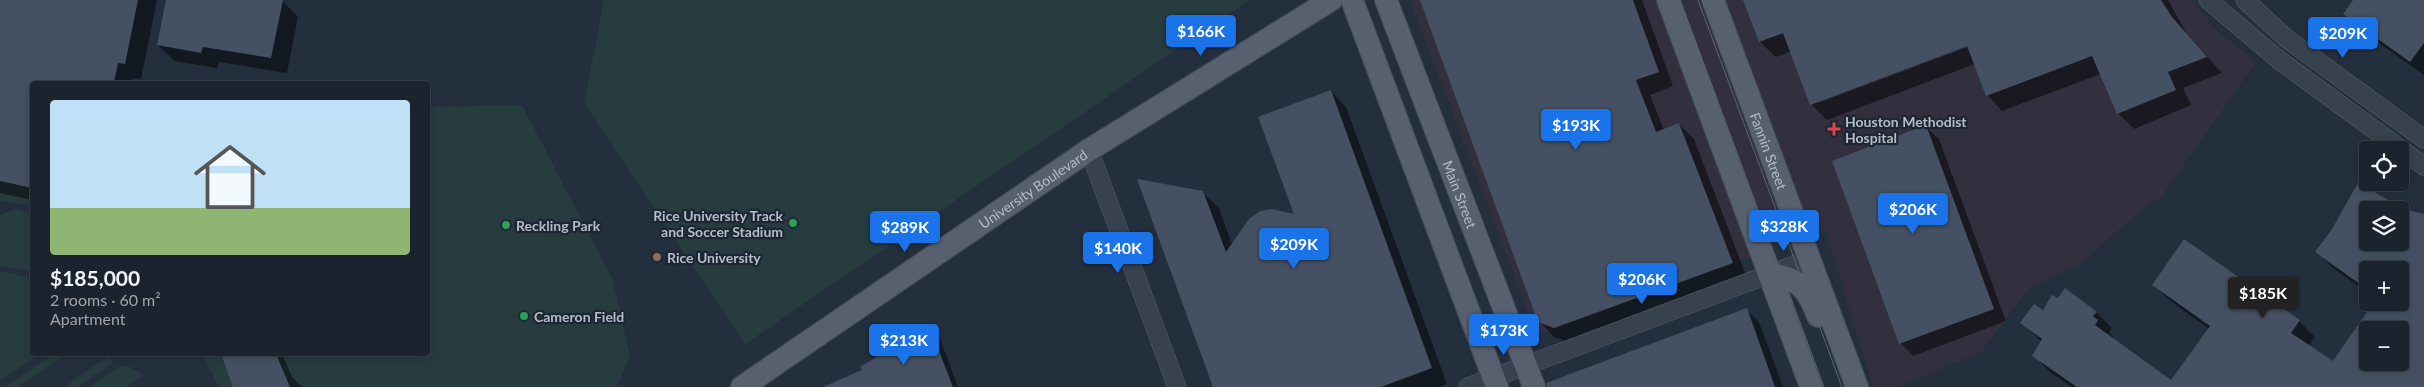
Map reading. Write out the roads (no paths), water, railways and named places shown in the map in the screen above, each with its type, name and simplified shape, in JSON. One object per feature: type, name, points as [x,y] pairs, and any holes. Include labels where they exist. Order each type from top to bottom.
[{"type":"main road","name":"University Boulevard","points":[[742,387],[1089,150],[1331,0]]},
{"type":"main road","points":[[1352,0],[1495,382]]},
{"type":"main road","name":"Main Street","points":[[1386,0],[1534,387]]},
{"type":"main road","points":[[1668,0],[1811,387]]},
{"type":"main road","name":"Fannin Street","points":[[1713,0],[1857,387]]},
{"type":"main road","points":[[1770,274],[1785,276],[1802,286],[1811,297],[1845,387]]},
{"type":"street","points":[[2208,0],[2279,60],[2424,166]]},
{"type":"street","points":[[2245,0],[2287,39],[2424,139]]},
{"type":"street","points":[[1089,150],[1177,387]]},
{"type":"street","points":[[1468,387],[1495,382],[1526,365],[1810,259]]},
{"type":"tram line","points":[[1680,0],[1824,387]]},
{"type":"tram line","points":[[1698,0],[1842,387]]},
{"type":"place","name":"Houston Methodist Hospital","points":[[1834,129]]},
{"type":"place","name":"Rice University Track and Soccer Stadium","points":[[793,223]]},
{"type":"place","name":"Reckling Park","points":[[506,225]]},
{"type":"place","name":"Rice University","points":[[657,257]]},
{"type":"place","name":"Cameron Field","points":[[524,316]]}]
